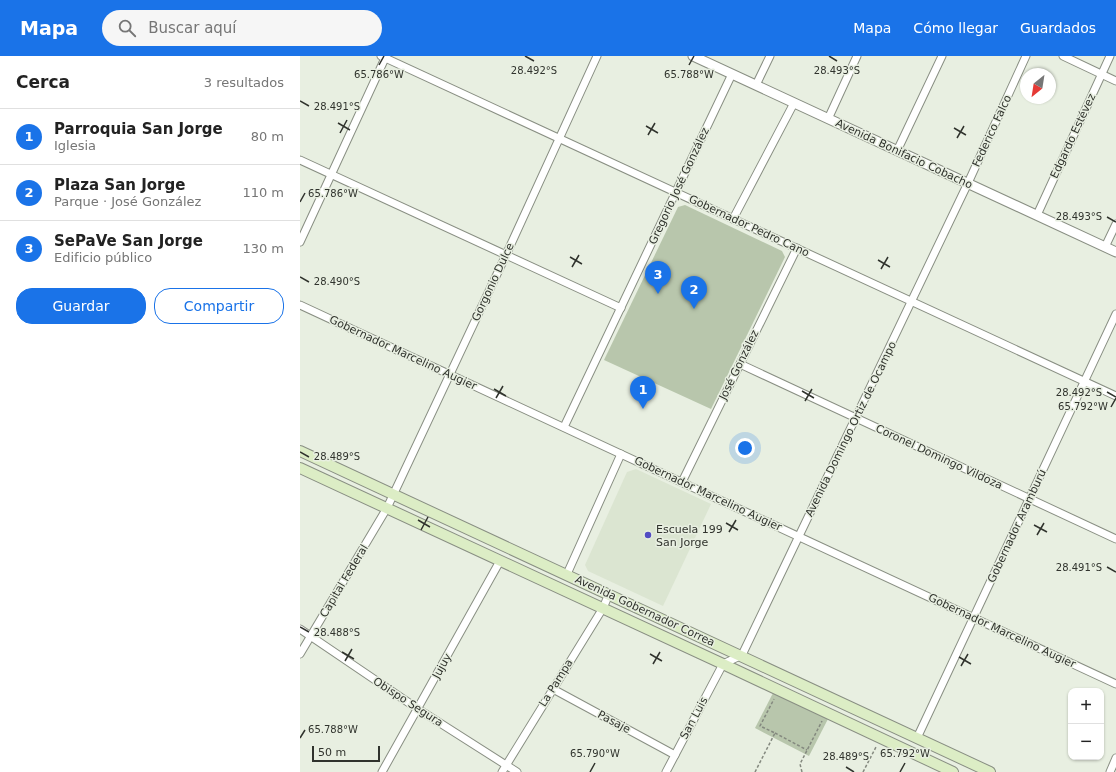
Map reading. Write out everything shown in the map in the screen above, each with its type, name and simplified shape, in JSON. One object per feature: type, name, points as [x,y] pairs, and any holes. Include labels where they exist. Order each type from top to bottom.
[{"type":"main road","name":"Avenida Gobernador Correa","points":[[300,451],[990,772]]},
{"type":"main road","name":"Avenida Gobernador Correa","points":[[300,468],[827,712],[953,772]]},
{"type":"street","name":"Gorgonio Dulce","points":[[387,508],[506,255],[597,56]]},
{"type":"street","name":"Avenida Bonifacio Cobacho","points":[[692,56],[1116,252]]},
{"type":"street","points":[[756,85],[770,56]]},
{"type":"street","points":[[828,119],[857,56]]},
{"type":"street","points":[[897,151],[942,56]]},
{"type":"street","name":"Federico Falco","points":[[968,183],[1026,56]]},
{"type":"street","points":[[1063,56],[1116,81]]},
{"type":"street","name":"Edgardo Estévez","points":[[1036,215],[1110,56]]},
{"type":"street","name":"Gobernador Pedro Cano","points":[[384,57],[1116,396]]},
{"type":"street","points":[[300,242],[332,175],[384,57]]},
{"type":"street","name":"Gregorio José González","points":[[564,427],[732,74]]},
{"type":"street","points":[[733,219],[794,103]]},
{"type":"street","points":[[300,160],[621,308]]},
{"type":"street","name":"Avenida Domingo Ortiz de Ocampo","points":[[742,656],[968,183]]},
{"type":"street","points":[[1105,247],[1116,224]]},
{"type":"street","name":"José González","points":[[682,482],[796,248]]},
{"type":"street","name":"Gobernador Marcelino Augier","points":[[300,305],[1116,684]]},
{"type":"street","name":"Gobernador Aramburú","points":[[917,738],[1116,314]]},
{"type":"street","name":"Coronel Domingo Vildoza","points":[[740,364],[1116,540]]},
{"type":"street","points":[[567,574],[621,454]]},
{"type":"street","name":"Capital Federal","points":[[300,654],[387,508]]},
{"type":"street","name":"Jujuy","points":[[382,772],[500,561]]},
{"type":"street","name":"La Pampa","points":[[502,772],[603,608],[608,594]]},
{"type":"street","name":"Obispo Segura","points":[[300,629],[418,709],[517,772]]},
{"type":"street","points":[[723,664],[742,656]]},
{"type":"street","name":"San Luis","points":[[666,772],[723,664]]},
{"type":"street","name":"Pasaje","points":[[553,689],[675,755]]},
{"type":"street","points":[[1110,772],[1116,758]]},
{"type":"path","points":[[778,690],[760,726],[807,750]]},
{"type":"path","points":[[802,772],[800,764],[827,712]]},
{"type":"path","points":[[755,772],[775,733]]},
{"type":"path","points":[[863,772],[881,738]]},
{"type":"shaded area","points":[[685,205],[782,251],[785,257],[711,409],[604,360],[678,207]]},
{"type":"shaded area","name":"Escuela 199 San Jorge","points":[[636,469],[711,504],[663,606],[588,571],[585,565],[627,472]]},
{"type":"shaded area","points":[[773,693],[828,719],[809,756],[755,728]]},
{"type":"place","name":"SePaVe San Jorge","points":[[658,294]]},
{"type":"place","name":"Plaza San Jorge","points":[[694,309]]},
{"type":"place","name":"Parroquia San Jorge","points":[[643,409]]},
{"type":"place","name":"Escuela 199 San Jorge","points":[[648,535]]}]
